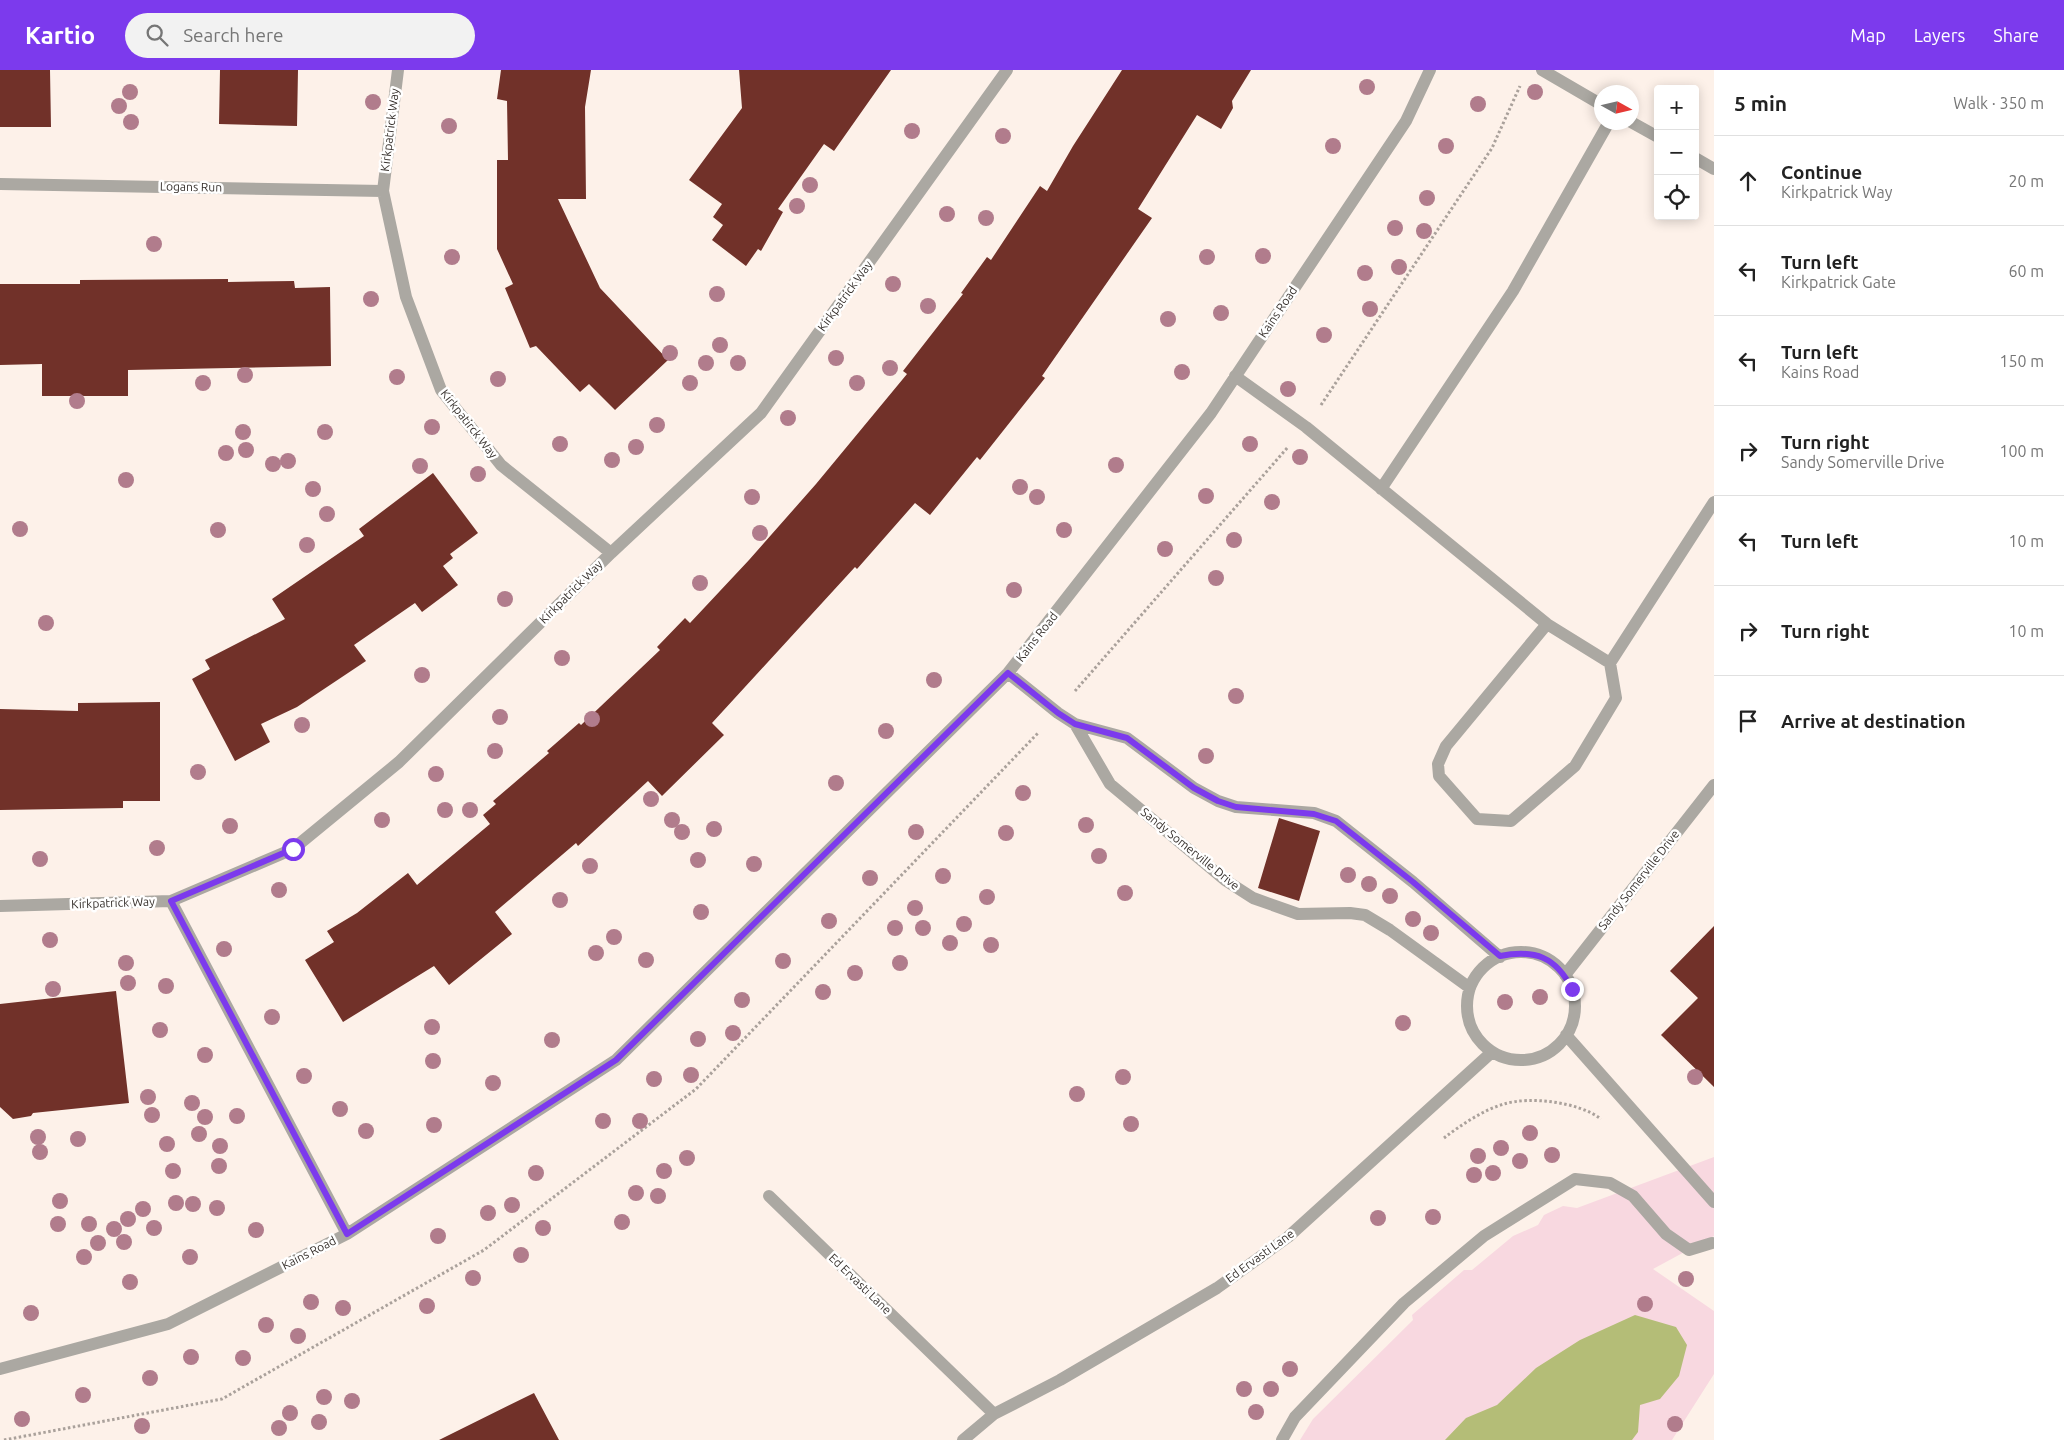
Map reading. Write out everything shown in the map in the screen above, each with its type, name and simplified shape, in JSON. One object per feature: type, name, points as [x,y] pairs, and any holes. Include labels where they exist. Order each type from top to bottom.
[{"type":"street","name":"Kirkpatrick Way","points":[[383,191],[398,70]]},
{"type":"street","name":"Kirkpatrick Way","points":[[0,906],[171,901],[293,849],[399,762],[612,552],[761,413],[1007,70]]},
{"type":"street","name":"Kains Road","points":[[0,1369],[168,1324],[347,1234],[616,1060],[1008,673],[1211,413],[1406,121],[1430,70]]},
{"type":"street","points":[[1542,70],[1594,100]]},
{"type":"street","points":[[1639,126],[1654,135]]},
{"type":"street","points":[[1381,489],[1513,292],[1605,130]]},
{"type":"street","points":[[1699,160],[1714,169]]},
{"type":"street","name":"Logans Run","points":[[0,184],[383,191]]},
{"type":"street","name":"Kirkpatirck Way","points":[[383,191],[406,297],[441,390],[501,465],[612,552]]},
{"type":"street","points":[[1235,376],[1306,428],[1547,624],[1610,663]]},
{"type":"street","points":[[1547,624],[1446,746],[1438,764],[1439,776],[1478,819],[1511,822],[1575,766],[1616,698],[1610,663],[1714,502]]},
{"type":"street","name":"Sandy Somerville Drive","points":[[1008,673],[1058,713],[1075,724],[1127,738],[1194,788],[1218,801],[1236,807],[1314,814],[1336,821],[1413,882],[1500,956]]},
{"type":"street","name":"Sandy Somerville Drive","points":[[1075,724],[1110,784],[1225,880],[1254,898],[1298,914],[1350,913],[1365,915],[1390,930],[1470,988]]},
{"type":"street","name":"Sandy Somerville Drive","points":[[1565,975],[1714,785]]},
{"type":"street","points":[[171,901],[347,1234]]},
{"type":"street","points":[[1518,953],[1536,955],[1552,962],[1565,975],[1572,989],[1573,1020],[1566,1035],[1555,1048],[1540,1056],[1524,1061],[1507,1059],[1492,1052],[1478,1039],[1470,1024],[1467,1005],[1470,988],[1477,974],[1488,964],[1500,956],[1518,953]]},
{"type":"street","points":[[1566,1035],[1714,1202]]},
{"type":"street","name":"Ed Ervasti Lane","points":[[964,1440],[994,1414],[1060,1380],[1217,1288],[1288,1237],[1492,1052]]},
{"type":"street","points":[[1282,1440],[1295,1417],[1404,1303],[1484,1236],[1575,1179],[1610,1183],[1633,1196],[1666,1234],[1689,1250],[1712,1243]]},
{"type":"street","name":"Ed Ervasti Lane","points":[[769,1196],[994,1414]]},
{"type":"path","points":[[1444,1138],[1485,1113],[1504,1104],[1513,1103],[1552,1102],[1573,1106],[1598,1116],[1605,1122]]},
{"type":"shaded area","points":[[1714,1157],[1714,1236],[1653,1269],[1714,1311],[1714,1374],[1672,1440],[1300,1440],[1313,1419],[1413,1320],[1412,1315],[1464,1270],[1472,1270],[1513,1236],[1538,1225],[1544,1215],[1563,1206],[1577,1208]]},
{"type":"shaded area","points":[[1635,1315],[1676,1327],[1687,1345],[1679,1376],[1660,1399],[1640,1405],[1638,1432],[1632,1440],[1445,1440],[1466,1418],[1497,1405],[1536,1368],[1580,1340]]},
{"type":"building","points":[[0,70],[50,70],[51,127],[0,127]]},
{"type":"building","points":[[220,70],[298,70],[297,126],[219,124]]},
{"type":"building","points":[[501,70],[591,70],[585,107],[586,199],[558,199],[600,288],[668,360],[615,410],[589,384],[580,392],[536,346],[530,348],[505,288],[513,284],[497,249],[497,160],[508,160],[507,101],[497,99]]},
{"type":"building","points":[[739,70],[891,70],[834,151],[824,144],[778,209],[783,212],[761,251],[758,249],[746,266],[712,240],[723,225],[713,217],[722,204],[689,180],[742,108]]},
{"type":"building","points":[[1122,70],[1251,70],[1232,101],[1233,108],[1221,129],[1197,115],[1138,209],[1152,218],[1042,376],[1045,378],[980,460],[977,457],[930,515],[915,503],[857,569],[855,567],[712,723],[724,735],[662,796],[648,781],[578,846],[576,843],[495,912],[512,934],[449,985],[434,966],[343,1022],[305,960],[334,942],[327,931],[357,913],[408,873],[417,885],[490,824],[483,815],[496,804],[493,801],[549,753],[547,751],[579,723],[581,725],[660,650],[657,647],[685,618],[690,623],[749,560],[816,484],[907,374],[903,371],[963,294],[961,293],[987,257],[991,260],[1040,186],[1047,191],[1073,146]]},
{"type":"building","points":[[228,279],[228,282],[294,281],[295,288],[330,287],[331,366],[128,370],[128,396],[42,396],[42,364],[0,365],[0,284],[80,284],[80,280]]},
{"type":"building","points":[[433,473],[478,533],[450,554],[453,558],[443,566],[458,585],[422,612],[415,603],[354,645],[366,661],[297,707],[261,724],[270,742],[235,761],[192,679],[210,669],[205,660],[285,619],[272,599],[364,536],[359,529]]},
{"type":"building","points":[[160,702],[160,801],[123,801],[123,808],[0,810],[0,709],[78,711],[78,703]]},
{"type":"building","points":[[1279,818],[1320,831],[1299,901],[1258,888]]},
{"type":"building","points":[[1714,926],[1714,1087],[1661,1035],[1698,998],[1670,971]]},
{"type":"building","points":[[116,991],[129,1103],[33,1113],[31,1116],[13,1119],[0,1107],[0,1004]]},
{"type":"building","points":[[534,1393],[559,1440],[439,1440]]},
{"type":"route","points":[[293,849],[171,901],[347,1234],[616,1060],[1008,673],[1058,713],[1075,724],[1127,738],[1194,788],[1218,801],[1236,807],[1314,814],[1336,821],[1360,838],[1500,956],[1518,953],[1536,955],[1552,962],[1565,975],[1572,989]]}]
